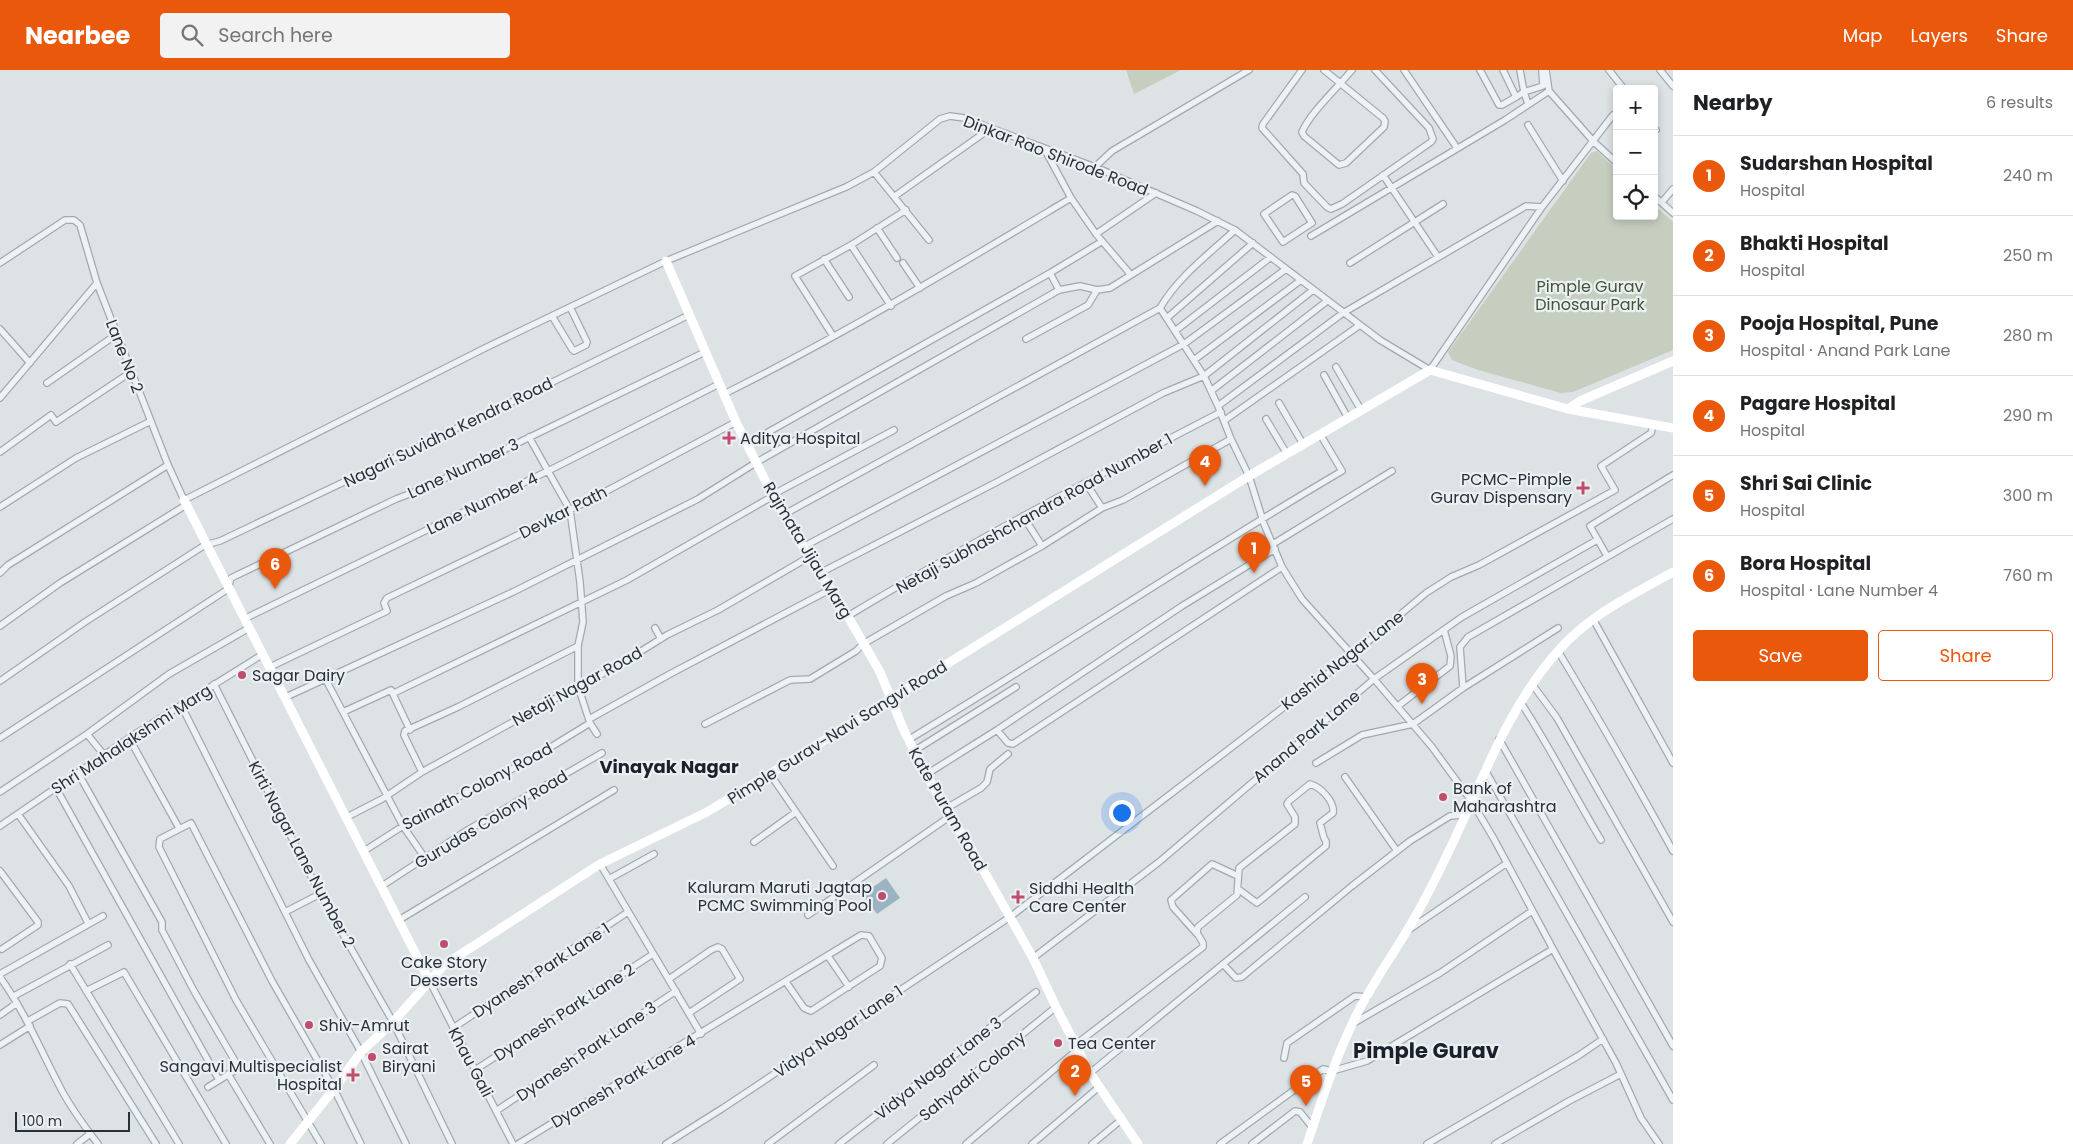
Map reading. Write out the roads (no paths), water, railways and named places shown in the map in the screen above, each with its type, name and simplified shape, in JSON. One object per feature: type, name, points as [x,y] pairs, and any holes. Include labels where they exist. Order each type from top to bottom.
[{"type":"street","points":[[1095,166],[1112,151],[1249,70]]},
{"type":"street","points":[[1302,70],[1262,126],[1264,131],[1304,174],[1303,181],[1306,186],[1326,208],[1334,209],[1432,142],[1433,135],[1429,128],[1375,70]]},
{"type":"street","points":[[1324,70],[1340,85],[1383,118],[1385,124],[1346,162],[1338,165],[1304,136],[1302,132],[1340,85],[1351,71]]},
{"type":"street","points":[[1404,70],[1457,148]]},
{"type":"street","points":[[1480,70],[1499,105],[1524,92],[1544,86],[1542,70]]},
{"type":"street","points":[[1503,70],[1516,97]]},
{"type":"street","points":[[1520,70],[1528,104]]},
{"type":"street","points":[[1546,70],[1549,91],[1594,142],[1613,159]]},
{"type":"street","points":[[1609,70],[1621,85]]},
{"type":"street","points":[[1660,70],[1673,86]]},
{"type":"street","points":[[1311,236],[1392,189],[1549,91]]},
{"type":"street","points":[[1613,115],[1542,207],[1430,370],[1568,409],[1673,428]]},
{"type":"street","name":"Dinkar Rao Shirode Road","points":[[0,626],[60,583],[185,502],[552,316],[666,261],[829,195],[874,172],[940,119],[950,116],[964,118],[1095,166],[1218,221],[1253,242],[1327,301],[1380,340],[1430,370]]},
{"type":"street","points":[[1528,125],[1563,181]]},
{"type":"street","points":[[894,196],[991,128]]},
{"type":"street","points":[[1044,148],[1071,198],[1101,242],[1131,275]]},
{"type":"street","points":[[874,172],[929,240]]},
{"type":"street","points":[[1383,175],[1438,257]]},
{"type":"street","points":[[1662,202],[1673,189]]},
{"type":"street","points":[[1096,234],[1156,193]]},
{"type":"street","points":[[1312,223],[1282,242],[1264,214],[1293,194],[1319,232]]},
{"type":"street","points":[[724,394],[781,366],[891,306],[1071,198]]},
{"type":"street","points":[[1658,199],[1673,213]]},
{"type":"street","points":[[1350,263],[1442,204]]},
{"type":"street","name":"Netaji Subhashchandra Road Number 1","points":[[848,616],[1022,516],[1220,409],[1343,313],[1526,206],[1542,207]]},
{"type":"street","points":[[833,336],[795,276],[851,245],[906,210]]},
{"type":"street","name":"Lane No 2","points":[[0,263],[65,220],[74,220],[80,225],[97,283],[168,465],[185,502]]},
{"type":"street","points":[[286,697],[513,592],[698,499],[757,462],[1059,290],[1080,286],[1097,290],[1110,288],[1218,221]]},
{"type":"street","points":[[877,228],[897,258]]},
{"type":"street","points":[[783,515],[1160,308],[1191,269],[1235,230]]},
{"type":"street","points":[[747,444],[1050,273],[1101,242]]},
{"type":"street","points":[[1167,318],[1253,242]]},
{"type":"street","points":[[851,245],[891,306]]},
{"type":"street","points":[[1175,331],[1271,257]]},
{"type":"street","points":[[824,259],[849,297]]},
{"type":"street","name":"Rajmata Jijau Marg","points":[[666,261],[736,422],[773,496],[809,557],[848,616],[880,672],[890,700]]},
{"type":"street","points":[[903,263],[920,288]]},
{"type":"street","points":[[804,547],[1184,344],[1286,269]]},
{"type":"street","points":[[1050,273],[1059,290]]},
{"type":"street","points":[[1194,360],[1301,280]]},
{"type":"street","points":[[0,398],[97,283]]},
{"type":"street","points":[[1026,339],[1088,306],[1097,290]]},
{"type":"street","points":[[820,573],[1040,460],[1162,394],[1204,376],[1313,290]]},
{"type":"street","points":[[1212,392],[1327,301]]},
{"type":"street","points":[[552,316],[572,349],[577,350],[586,345],[587,342],[570,307]]},
{"type":"street","points":[[1160,308],[1204,376],[1212,392],[1231,439],[1250,476],[1262,518],[1282,567],[1302,599],[1398,706],[1432,747],[1472,802],[1622,1074],[1641,1118],[1658,1144]]},
{"type":"street","name":"Nagari Suvidha Kendra Road","points":[[0,680],[85,622],[206,545],[220,541],[689,315]]},
{"type":"street","points":[[1224,420],[1360,325]]},
{"type":"street","points":[[0,329],[30,363]]},
{"type":"street","points":[[47,383],[117,334]]},
{"type":"street","name":"Lane Number 3","points":[[228,589],[230,578],[705,352]]},
{"type":"street","points":[[1568,409],[1580,401],[1673,361]]},
{"type":"street","points":[[1336,367],[1361,410]]},
{"type":"street","name":"Pimple Gurav-Navi Sangvi Road","points":[[290,1144],[361,1052],[393,1022],[444,965],[474,944],[600,864],[707,812],[1250,476],[1430,370]]},
{"type":"street","points":[[0,452],[50,416],[56,422],[132,372]]},
{"type":"street","points":[[1324,375],[1348,418]]},
{"type":"street","name":"Lane Number 4","points":[[244,619],[548,471],[719,384]]},
{"type":"street","points":[[1279,403],[1303,444]]},
{"type":"street","points":[[1266,419],[1287,454]]},
{"type":"street","points":[[0,508],[76,458],[151,421]]},
{"type":"street","name":"Devkar Path","points":[[270,667],[384,613],[387,610],[384,603],[388,598],[570,510],[736,422]]},
{"type":"street","name":"Kashid Nagar Lane","points":[[1010,917],[1352,655],[1426,593],[1450,577],[1479,565],[1615,490],[1601,466],[1651,433],[1654,425]]},
{"type":"street","points":[[394,693],[627,580],[773,496],[894,430]]},
{"type":"street","points":[[908,740],[1026,669],[1262,518],[1342,471],[1320,434]]},
{"type":"street","points":[[529,437],[570,510],[583,622],[578,646],[578,686],[598,734]]},
{"type":"street","points":[[704,724],[790,680],[810,680],[864,644],[946,596],[1042,546],[1102,508],[1123,500],[1231,439]]},
{"type":"street","points":[[0,573],[8,565],[168,465]]},
{"type":"street","points":[[927,774],[997,730],[1189,601],[1392,471]]},
{"type":"street","points":[[1607,556],[1590,526],[1673,475]]},
{"type":"street","points":[[1086,482],[1102,508]]},
{"type":"street","points":[[185,502],[429,980]]},
{"type":"street","points":[[1022,516],[1042,546]]},
{"type":"street","points":[[1463,688],[1460,647],[1463,641],[1673,519]]},
{"type":"street","name":"Anand Park Lane","points":[[1033,958],[1159,862],[1374,679],[1462,617],[1597,540]]},
{"type":"street","name":"Netaji Nagar Road","points":[[347,817],[388,795],[422,772],[614,668],[661,639],[718,610],[809,557]]},
{"type":"street","points":[[997,730],[1008,743],[1013,744],[1282,567]]},
{"type":"street","points":[[1306,1144],[1332,1071],[1352,1024],[1428,894],[1472,802],[1499,738],[1532,684],[1558,651],[1593,619],[1613,605],[1673,572]]},
{"type":"street","points":[[0,738],[228,589]]},
{"type":"street","name":"Sainath Colony Road","points":[[364,851],[403,826],[533,758],[670,674],[831,589]]},
{"type":"street","points":[[1593,619],[1673,763]]},
{"type":"street","points":[[0,792],[87,734],[169,674],[249,628]]},
{"type":"street","points":[[655,628],[661,639]]},
{"type":"street","points":[[1316,763],[1362,735],[1413,724],[1463,688],[1558,628]]},
{"type":"street","points":[[1398,706],[1450,666],[1451,656],[1444,630]]},
{"type":"street","points":[[422,772],[404,735],[405,731],[488,693],[578,646]]},
{"type":"street","points":[[1558,651],[1598,716],[1632,781],[1654,814],[1673,851]]},
{"type":"street","name":"Shri Mahalakshmi Marg","points":[[0,826],[129,738],[263,654]]},
{"type":"street","points":[[325,678],[403,826],[424,858]]},
{"type":"street","name":"Kirti Nagar Lane Number 2","points":[[214,684],[320,894],[393,1022],[452,1144]]},
{"type":"street","points":[[1532,684],[1557,718],[1673,922]]},
{"type":"street","points":[[914,751],[1016,687]]},
{"type":"street","points":[[343,712],[391,690],[410,730]]},
{"type":"street","name":"Kate Puram Road","points":[[890,700],[908,740],[947,813],[967,841],[1010,917]]},
{"type":"street","points":[[1520,703],[1535,725],[1574,796],[1602,840]]},
{"type":"street","points":[[181,705],[309,960],[361,1052],[406,1144]]},
{"type":"street","points":[[87,734],[104,756]]},
{"type":"street","points":[[129,738],[179,828]]},
{"type":"street","points":[[1499,738],[1673,1046]]},
{"type":"street","name":"Gurudas Colony Road","points":[[382,886],[466,831],[602,753]]},
{"type":"street","points":[[808,915],[981,788],[987,782],[990,769],[1008,754]]},
{"type":"street","points":[[1485,770],[1673,1100]]},
{"type":"street","points":[[78,773],[162,922],[162,930],[194,991],[239,1068],[208,1087]]},
{"type":"street","points":[[770,774],[833,866]]},
{"type":"street","points":[[1345,776],[1398,851]]},
{"type":"street","points":[[1198,935],[1198,928],[1237,895],[1239,868],[1295,824],[1295,817],[1287,804],[1310,784],[1318,788],[1331,801],[1334,808],[1333,813],[1320,823],[1326,846],[1257,903],[1238,889]]},
{"type":"street","points":[[56,788],[219,1080]]},
{"type":"street","points":[[398,920],[614,790]]},
{"type":"street","points":[[754,842],[796,812]]},
{"type":"street","points":[[18,814],[70,886],[88,923]]},
{"type":"street","points":[[1223,964],[1236,978],[1242,977],[1398,851],[1450,816],[1465,815]]},
{"type":"street","points":[[321,1144],[236,1000],[159,847],[160,839],[191,822],[272,981],[334,1089],[361,1144]]},
{"type":"street","points":[[609,879],[654,854]]},
{"type":"street","points":[[1408,930],[1507,863]]},
{"type":"street","points":[[600,864],[701,1034]]},
{"type":"street","points":[[966,1144],[1076,1047],[1203,947],[1203,943],[1198,935],[1173,907],[1171,900],[1212,864],[1238,876]]},
{"type":"street","points":[[0,871],[38,922],[38,926],[2,949]]},
{"type":"street","points":[[285,912],[320,894]]},
{"type":"street","points":[[1090,1073],[1305,897]]},
{"type":"street","points":[[1352,1024],[1440,973],[1532,911]]},
{"type":"street","name":"Dyanesh Park Lane 1","points":[[453,1028],[628,912]]},
{"type":"street","points":[[98,1144],[62,1090],[29,1023],[0,975],[103,916]]},
{"type":"street","points":[[1010,917],[1033,958],[1090,1073],[1138,1144]]},
{"type":"street","name":"Vidya Nagar Lane 1","points":[[666,1144],[730,1104],[1010,917]]},
{"type":"street","name":"Dyanesh Park Lane 4","points":[[518,1144],[866,934],[873,940],[882,958],[882,962],[849,987]]},
{"type":"street","points":[[14,996],[108,944]]},
{"type":"street","points":[[669,979],[711,950],[718,947],[722,949],[740,980],[690,1013]]},
{"type":"street","points":[[1220,1144],[1323,1069],[1332,1071],[1367,1061],[1553,949]]},
{"type":"street","name":"Dyanesh Park Lane 2","points":[[475,1070],[653,954]]},
{"type":"street","points":[[786,982],[804,1008],[811,1011],[849,987],[828,956]]},
{"type":"street","points":[[70,964],[179,1144]]},
{"type":"street","points":[[86,991],[124,972],[225,1144]]},
{"type":"street","name":"Khau Gali","points":[[429,980],[514,1144]]},
{"type":"street","name":"Dyanesh Park Lane 3","points":[[496,1111],[676,991]]},
{"type":"street","name":"Vidya Nagar Lane 3","points":[[839,1144],[1036,992]]},
{"type":"street","points":[[1284,1058],[1287,1044],[1355,996],[1367,997]]},
{"type":"street","points":[[0,1015],[17,1003]]},
{"type":"street","points":[[0,1045],[60,1003],[68,1004],[156,1144]]},
{"type":"street","name":"Sahyadri Colony","points":[[887,1144],[1056,1007]]},
{"type":"street","points":[[1427,1144],[1578,1056],[1602,1039]]},
{"type":"street","points":[[768,1144],[874,1066]]},
{"type":"street","points":[[228,1074],[270,1144]]},
{"type":"street","points":[[1495,1144],[1569,1101],[1622,1074]]},
{"type":"street","points":[[1032,1144],[1099,1087]]},
{"type":"street","points":[[1252,1144],[1295,1111],[1300,1112],[1312,1127]]},
{"type":"street","points":[[1092,1144],[1121,1120]]},
{"type":"street","points":[[77,1144],[90,1134]]},
{"type":"water","name":"Kaluram Maruti Jagtap PCMC Swimming Pool","points":[[886,878],[900,898],[877,914],[863,894]]},
{"type":"place","name":"Aditya Hospital","points":[[729,438]]},
{"type":"place","name":"Pagare Hospital","points":[[1205,486]]},
{"type":"place","name":"PCMC-Pimple Gurav Dispensary","points":[[1583,488]]},
{"type":"place","name":"Sudarshan Hospital","points":[[1254,573]]},
{"type":"place","name":"Bora Hospital","points":[[275,589]]},
{"type":"place","name":"Sagar Dairy","points":[[242,675]]},
{"type":"place","name":"Pooja Hospital, Pune","points":[[1422,704]]},
{"type":"place","name":"Bank of Maharashtra","points":[[1443,797]]},
{"type":"place","name":"Kaluram Maruti Jagtap PCMC Swimming Pool","points":[[882,896]]},
{"type":"place","name":"Siddhi Health Care Center","points":[[1018,897]]},
{"type":"place","name":"Cake Story Desserts","points":[[444,944]]},
{"type":"place","name":"Shiv-Amrut","points":[[309,1025]]},
{"type":"place","name":"Tea Center","points":[[1058,1043]]},
{"type":"place","name":"Sairat Biryani","points":[[372,1057]]},
{"type":"place","name":"Sangavi Multispecialist Hospital","points":[[353,1075]]},
{"type":"place","name":"Bhakti Hospital","points":[[1075,1096]]},
{"type":"place","name":"Shri Sai Clinic","points":[[1306,1106]]},
{"type":"district","name":"Vinayak Nagar","points":[[669,767]]},
{"type":"district","name":"Pimple Gurav","points":[[1426,1051]]},
{"type":"park label","name":"Pimple Gurav Dinosaur Park","points":[[1590,295]]}]
